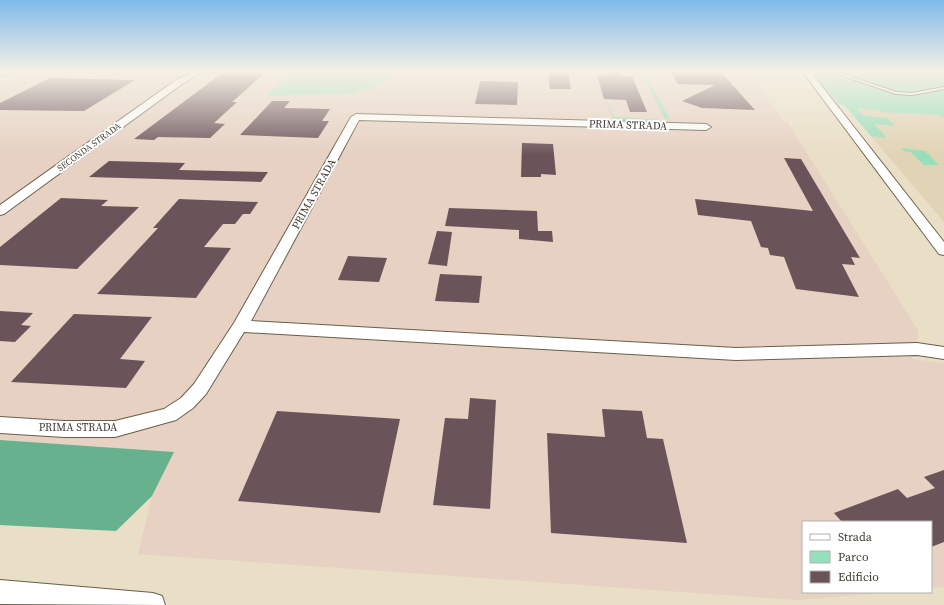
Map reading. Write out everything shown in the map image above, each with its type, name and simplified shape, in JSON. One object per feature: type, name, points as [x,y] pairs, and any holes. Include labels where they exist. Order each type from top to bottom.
[{"type":"street","name":"SECONDA STRADA","points":[[0,211],[155,99]]},
{"type":"street","points":[[828,99],[944,250]]},
{"type":"street","name":"PRIMA STRADA","points":[[0,425],[64,429],[115,429],[169,415],[187,403],[200,389],[240,326],[356,117],[706,128]]},
{"type":"street","points":[[240,326],[736,354],[917,349],[944,353]]},
{"type":"street","points":[[917,349],[944,343]]},
{"type":"street","points":[[0,592],[153,605]]},
{"type":"shaded area","points":[[0,99],[767,99],[784,122],[788,123],[919,332],[912,359],[944,363],[944,587],[932,588],[932,521],[802,521],[802,593],[879,593],[797,600],[138,554],[152,496],[174,452],[0,440]]},
{"type":"shaded area","points":[[845,106],[944,114],[944,222],[871,136]]},
{"type":"green space","points":[[655,99],[659,99],[670,120],[665,119]]},
{"type":"green space","points":[[835,99],[944,99],[944,118],[940,115],[882,112],[880,110],[859,108],[859,112],[865,116],[888,118],[895,126],[874,124],[887,138],[871,136],[845,106],[839,104]]},
{"type":"green space","points":[[615,105],[610,107],[614,117],[658,119],[660,123],[614,122],[609,107]]},
{"type":"green space","points":[[901,148],[925,151],[939,165],[924,165],[911,152],[904,151]]},
{"type":"green space","points":[[0,440],[174,452],[152,496],[116,531],[0,525]]},
{"type":"building","points":[[8,99],[103,99],[84,111],[0,110],[0,103]]},
{"type":"building","points":[[187,99],[235,99],[232,102],[237,102],[214,123],[225,124],[210,138],[158,137],[154,140],[134,139]]},
{"type":"building","points":[[476,99],[517,99],[517,105],[475,104]]},
{"type":"building","points":[[609,99],[642,99],[647,112],[630,112],[626,100]]},
{"type":"building","points":[[686,99],[745,99],[755,110],[702,108],[682,101]]},
{"type":"building","points":[[272,101],[290,101],[284,108],[330,109],[322,121],[329,121],[318,138],[240,135]]},
{"type":"building","points":[[522,143],[553,144],[556,175],[541,174],[541,177],[521,177]]},
{"type":"building","points":[[784,158],[801,159],[860,258],[851,257],[855,265],[842,264],[859,297],[796,289],[784,257],[770,255],[768,248],[761,247],[751,221],[698,215],[695,199],[813,211]]},
{"type":"building","points":[[109,161],[185,163],[179,170],[268,172],[261,182],[89,177]]},
{"type":"building","points":[[61,198],[108,200],[101,206],[139,207],[77,269],[0,265],[0,247]]},
{"type":"building","points":[[179,199],[258,202],[250,214],[243,214],[235,224],[223,224],[204,247],[231,248],[196,298],[97,294],[158,228],[153,228]]},
{"type":"building","points":[[449,208],[537,211],[538,231],[552,231],[553,242],[519,239],[519,230],[445,226]]},
{"type":"building","points":[[437,231],[452,232],[447,266],[428,264]]},
{"type":"building","points":[[348,256],[387,258],[379,282],[338,280]]},
{"type":"building","points":[[440,274],[482,276],[479,303],[435,301]]},
{"type":"building","points":[[0,311],[33,313],[21,325],[31,326],[15,342],[0,341]]},
{"type":"building","points":[[74,314],[152,317],[120,359],[145,361],[126,388],[11,382]]},
{"type":"building","points":[[470,398],[496,400],[490,509],[433,505],[445,418],[468,419]]},
{"type":"building","points":[[602,409],[642,411],[647,438],[663,439],[687,543],[551,533],[547,433],[605,437]]},
{"type":"building","points":[[277,411],[400,419],[380,513],[238,501]]},
{"type":"building","points":[[944,470],[944,542],[932,547],[932,521],[841,521],[834,513],[898,489],[907,498],[935,488],[924,477]]}]
